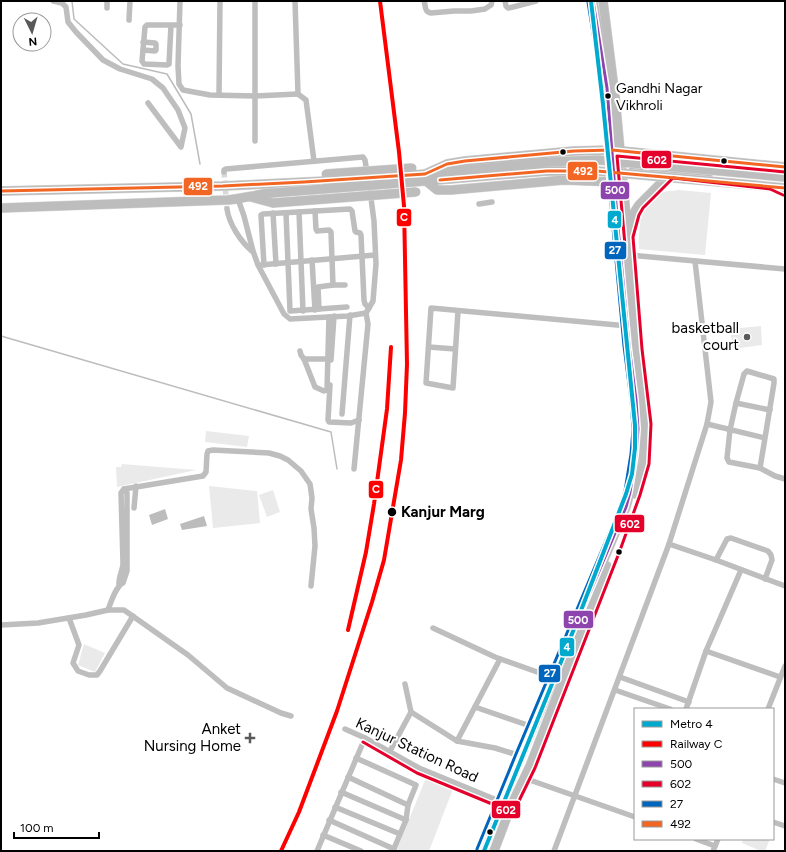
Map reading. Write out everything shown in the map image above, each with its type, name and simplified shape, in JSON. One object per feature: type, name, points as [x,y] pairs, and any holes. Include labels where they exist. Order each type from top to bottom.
[{"type":"main road","points":[[593,1],[610,87]]},
{"type":"main road","points":[[482,851],[626,507],[636,455],[638,429],[636,400],[614,182],[616,150],[603,1]]},
{"type":"main road","points":[[494,851],[614,551],[644,463],[646,424],[637,350],[623,177],[616,150]]},
{"type":"main road","points":[[248,196],[273,203],[416,192],[425,178],[447,164],[574,151],[616,150],[785,167]]},
{"type":"main road","points":[[1,208],[238,199],[248,196],[412,175],[425,178],[548,162],[598,160],[785,177]]},
{"type":"main road","points":[[425,178],[437,190],[451,190],[564,180],[614,182],[635,170],[772,184],[785,190]]},
{"type":"main road","points":[[1,191],[223,186],[304,182],[326,177],[412,175],[425,178],[547,171],[597,171],[785,190]]},
{"type":"main road","points":[[628,237],[634,213],[639,205],[671,173]]},
{"type":"street","points":[[53,1],[62,3],[66,7],[68,22],[102,60],[120,69],[152,79],[163,88],[178,110],[185,128],[181,147],[148,103]]},
{"type":"street","points":[[107,1],[107,8]]},
{"type":"street","points":[[129,20],[130,1]]},
{"type":"street","points":[[180,1],[178,66],[179,84],[183,90],[210,95],[255,96],[298,94],[306,100],[314,162]]},
{"type":"street","points":[[219,95],[220,1]]},
{"type":"street","points":[[255,1],[255,141]]},
{"type":"street","points":[[295,1],[298,94]]},
{"type":"street","points":[[424,1],[426,11],[428,13],[485,9],[490,6],[492,1]]},
{"type":"street","points":[[505,1],[508,8],[536,1]]},
{"type":"street","points":[[171,25],[169,64],[144,64],[142,61],[145,27],[147,25],[171,25],[180,25]]},
{"type":"street","points":[[143,50],[156,50],[155,43],[144,42]]},
{"type":"street","points":[[224,172],[226,169],[363,157],[365,160],[373,206],[376,264],[372,301],[368,310],[368,324],[354,469]]},
{"type":"street","points":[[238,199],[244,216],[252,251]]},
{"type":"street","points":[[479,204],[492,202]]},
{"type":"street","points":[[227,209],[228,218],[246,246],[252,251],[261,265],[284,314],[290,319],[350,315],[368,310]]},
{"type":"street","points":[[261,265],[261,215],[350,209],[352,211],[355,231],[361,235],[364,300],[368,310]]},
{"type":"street","points":[[315,211],[317,231],[329,230],[331,232],[333,286]]},
{"type":"street","points":[[299,212],[303,311]]},
{"type":"street","points":[[273,213],[276,264]]},
{"type":"street","points":[[286,213],[290,311],[347,307]]},
{"type":"street","points":[[261,265],[376,255]]},
{"type":"street","points":[[629,255],[785,269]]},
{"type":"street","points":[[312,260],[317,310]]},
{"type":"street","points":[[554,851],[669,544],[707,424],[711,402],[695,261]]},
{"type":"street","points":[[316,288],[345,285]]},
{"type":"street","points":[[458,310],[453,388],[426,384],[431,308],[458,310],[628,326]]},
{"type":"street","points":[[342,414],[350,315]]},
{"type":"street","points":[[300,351],[315,387],[324,391],[327,390],[332,316]]},
{"type":"street","points":[[332,316],[328,420],[330,422],[351,423],[359,420]]},
{"type":"street","points":[[428,347],[455,349]]},
{"type":"street","points":[[304,359],[328,359]]},
{"type":"street","points":[[760,468],[774,379],[747,371],[744,374],[736,403],[730,430],[727,458],[729,462],[760,468],[775,476],[785,479]]},
{"type":"street","points":[[736,403],[770,410]]},
{"type":"street","points":[[707,424],[765,438]]},
{"type":"street","points":[[108,610],[119,585],[123,583],[127,571],[121,493],[124,489],[136,486],[203,476],[206,472],[208,451],[213,450],[269,453],[288,460],[301,471],[311,489],[312,498],[315,546],[311,586]]},
{"type":"street","points":[[134,508],[136,486]]},
{"type":"street","points":[[716,560],[727,539],[731,538],[768,551],[772,560],[766,579]]},
{"type":"street","points":[[669,544],[785,586]]},
{"type":"street","points":[[620,677],[689,707],[706,651],[741,570]]},
{"type":"street","points":[[1,625],[38,623],[108,610],[124,610],[188,655],[227,688],[291,716]]},
{"type":"street","points":[[69,618],[79,645],[73,663],[78,671],[89,675],[97,675],[133,616]]},
{"type":"street","points":[[433,628],[500,660],[554,678]]},
{"type":"street","points":[[706,651],[780,677]]},
{"type":"street","points":[[457,740],[500,660]]},
{"type":"street","points":[[768,708],[785,666]]},
{"type":"street","points":[[390,752],[411,712],[405,684]]},
{"type":"street","points":[[615,690],[667,708]]},
{"type":"street","points":[[475,707],[533,727]]},
{"type":"street","points":[[411,712],[457,740],[495,748],[521,756]]},
{"type":"street","name":"Kanjur Station Road","points":[[345,729],[365,738],[419,768],[512,806]]},
{"type":"street","points":[[324,851],[317,850],[365,738]]},
{"type":"street","points":[[329,820],[394,850],[406,820],[408,805],[416,785],[356,758]]},
{"type":"street","points":[[348,777],[408,805]]},
{"type":"street","points":[[524,778],[634,817]]},
{"type":"street","points":[[774,779],[785,783]]},
{"type":"street","points":[[341,792],[406,820]]},
{"type":"street","points":[[335,807],[400,834]]},
{"type":"street","points":[[774,822],[785,826]]},
{"type":"street","points":[[323,835],[361,851]]},
{"type":"street","points":[[698,840],[714,848]]},
{"type":"shaded area","points":[[679,190],[711,193],[705,255],[639,249],[641,219],[651,199],[657,194]]},
{"type":"shaded area","name":"basketball court","points":[[761,326],[762,345],[733,349],[730,329]]},
{"type":"shaded area","points":[[206,431],[249,436],[247,447],[205,442]]},
{"type":"shaded area","points":[[122,464],[196,470],[117,487],[116,467],[121,467]]},
{"type":"shaded area","points":[[209,486],[257,491],[260,523],[213,528]]},
{"type":"shaded area","points":[[273,490],[280,512],[267,517],[259,495]]},
{"type":"shaded area","points":[[165,509],[168,519],[152,525],[149,515]]},
{"type":"shaded area","points":[[204,516],[207,526],[182,530],[180,524]]},
{"type":"shaded area","points":[[84,644],[105,653],[95,672],[78,665]]},
{"type":"shaded area","points":[[426,778],[453,789],[429,851],[401,851],[397,849]]},
{"type":"shaded area","points":[[743,840],[770,840],[765,851],[761,851],[742,843]]},
{"type":"waterway","points":[[72,1],[74,19],[123,64],[167,74],[191,114],[200,164]]},
{"type":"waterway","points":[[1,336],[331,432],[337,469]]},
{"type":"tunnel","points":[[224,172],[227,209]]},
{"type":"metro line","name":"4","points":[[484,851],[565,652],[626,494],[632,474],[635,448],[635,425],[603,104],[591,1]]},
{"type":"rail line","name":"C","points":[[281,851],[299,812],[337,711],[372,602],[384,560],[401,460],[407,364],[404,206],[399,152],[380,1]]},
{"type":"rail line","name":"C","points":[[348,630],[366,552],[374,504],[387,409],[391,347]]},
{"type":"transit line","name":"500","points":[[482,851],[626,507],[636,455],[638,429],[636,400],[629,346],[617,217],[607,88],[593,1]]},
{"type":"transit line","name":"27","points":[[477,849],[621,505],[625,491],[631,454],[633,429],[631,400],[624,346],[602,89],[588,2]]},
{"type":"transit line","name":"492","points":[[1,191],[223,186],[425,174],[447,164],[465,161],[574,151],[612,150],[785,167]]},
{"type":"transit line","name":"602","points":[[625,245],[617,156],[785,172]]},
{"type":"transit line","name":"492","points":[[440,180],[547,171],[597,171],[785,188]]},
{"type":"transit line","name":"602","points":[[363,742],[417,773],[509,811],[515,809],[535,768],[619,553],[640,495],[649,464],[651,424],[642,349],[633,237],[639,215],[643,208],[673,178],[770,189],[783,195]]},
{"type":"place","name":"Gandhi Nagar Vikhroli","points":[[608,96]]},
{"type":"place","name":"basketball court","points":[[747,337]]},
{"type":"place","name":"Kanjur Marg","points":[[392,512]]},
{"type":"place","name":"Anket Nursing Home","points":[[250,738]]}]
